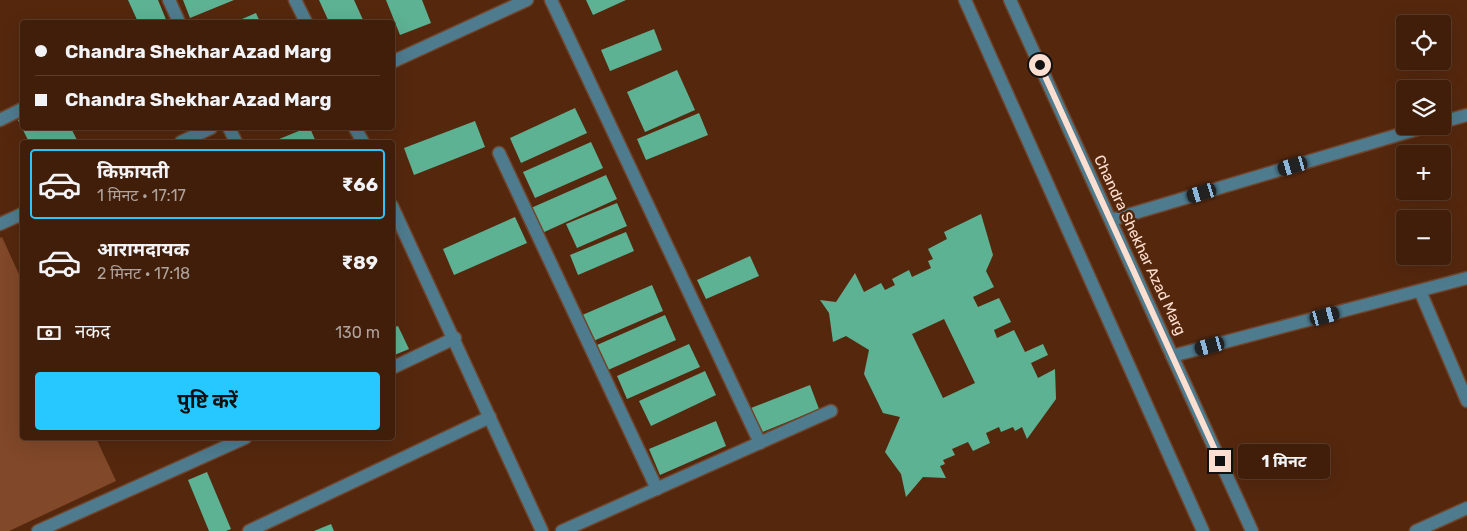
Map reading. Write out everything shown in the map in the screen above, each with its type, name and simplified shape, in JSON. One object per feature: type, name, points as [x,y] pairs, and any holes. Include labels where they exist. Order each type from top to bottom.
[{"type":"street","points":[[169,0],[178,20]]},
{"type":"street","points":[[295,0],[305,20]]},
{"type":"street","points":[[395,61],[527,0]]},
{"type":"street","points":[[552,0],[760,443]]},
{"type":"street","points":[[965,0],[1203,531]]},
{"type":"street","name":"Chandra Shekhar Azad Marg","points":[[1010,0],[1252,531]]},
{"type":"street","points":[[0,120],[20,111]]},
{"type":"street","points":[[1451,119],[1467,115]]},
{"type":"street","points":[[185,140],[206,130]]},
{"type":"street","points":[[1111,220],[1398,135]]},
{"type":"street","points":[[499,153],[657,489]]},
{"type":"street","points":[[395,212],[455,338],[542,531]]},
{"type":"street","points":[[0,224],[20,215]]},
{"type":"street","points":[[1172,356],[1467,278]]},
{"type":"street","points":[[1420,291],[1467,400]]},
{"type":"street","points":[[395,367],[455,338]]},
{"type":"street","points":[[562,531],[831,411]]},
{"type":"street","points":[[250,531],[490,417]]},
{"type":"street","points":[[38,531],[241,440]]},
{"type":"street","points":[[1416,531],[1467,508]]},
{"type":"shaded area","points":[[2,237],[20,277],[20,440],[97,440],[116,481],[9,531],[0,531],[0,238]]},
{"type":"building","points":[[128,0],[158,0],[166,20],[137,20]]},
{"type":"building","points":[[183,0],[234,0],[190,18]]},
{"type":"building","points":[[319,0],[354,0],[363,20],[328,20]]},
{"type":"building","points":[[386,0],[422,0],[431,23],[400,35]]},
{"type":"building","points":[[586,0],[626,0],[593,15]]},
{"type":"building","points":[[256,13],[259,20],[240,20]]},
{"type":"building","points":[[654,29],[662,50],[610,71],[601,50]]},
{"type":"building","points":[[677,70],[695,110],[645,132],[627,92]]},
{"type":"building","points":[[575,108],[587,133],[521,163],[510,138]]},
{"type":"building","points":[[699,113],[708,135],[646,160],[637,139]]},
{"type":"building","points":[[475,121],[485,147],[414,175],[404,148]]},
{"type":"building","points":[[23,130],[72,130],[77,140],[28,140]]},
{"type":"building","points":[[301,130],[311,130],[315,140],[277,140]]},
{"type":"building","points":[[591,142],[603,168],[535,198],[523,172]]},
{"type":"building","points":[[606,175],[617,199],[542,233],[531,208]]},
{"type":"building","points":[[617,203],[627,226],[577,248],[566,224]]},
{"type":"building","points":[[981,214],[993,255],[986,271],[994,287],[973,297],[978,307],[999,298],[1011,322],[994,330],[997,338],[1014,330],[1025,352],[1043,344],[1048,355],[1031,363],[1038,378],[1055,369],[1056,399],[1027,439],[1022,427],[1015,431],[1013,427],[1001,432],[999,427],[986,433],[990,443],[973,451],[968,442],[952,449],[955,455],[943,460],[945,464],[940,466],[946,478],[923,477],[906,497],[901,474],[885,452],[900,417],[883,413],[864,374],[869,350],[846,336],[833,342],[829,313],[820,300],[836,302],[855,273],[864,292],[881,283],[885,290],[895,285],[892,279],[909,270],[912,277],[931,268],[928,261],[933,259],[928,249],[947,239],[944,232]],"holes":[[[944,319],[975,383],[943,398],[912,334]]]},
{"type":"building","points":[[515,217],[527,243],[454,275],[443,249]]},
{"type":"building","points":[[626,232],[634,251],[578,275],[570,255]]},
{"type":"building","points":[[750,256],[759,276],[706,299],[697,280]]},
{"type":"building","points":[[652,285],[663,311],[591,342],[580,316]]},
{"type":"building","points":[[665,315],[676,340],[608,370],[597,345]]},
{"type":"building","points":[[398,326],[409,349],[395,355],[395,327]]},
{"type":"building","points":[[689,344],[700,367],[627,399],[617,376]]},
{"type":"building","points":[[705,371],[716,395],[651,426],[639,401]]},
{"type":"building","points":[[810,385],[819,409],[760,433],[751,408]]},
{"type":"building","points":[[716,421],[726,446],[660,475],[649,449]]},
{"type":"building","points":[[207,472],[231,529],[226,531],[209,531],[188,480]]},
{"type":"building","points":[[331,524],[334,531],[314,531]]},
{"type":"route","points":[[1040,65],[1220,461]]}]
